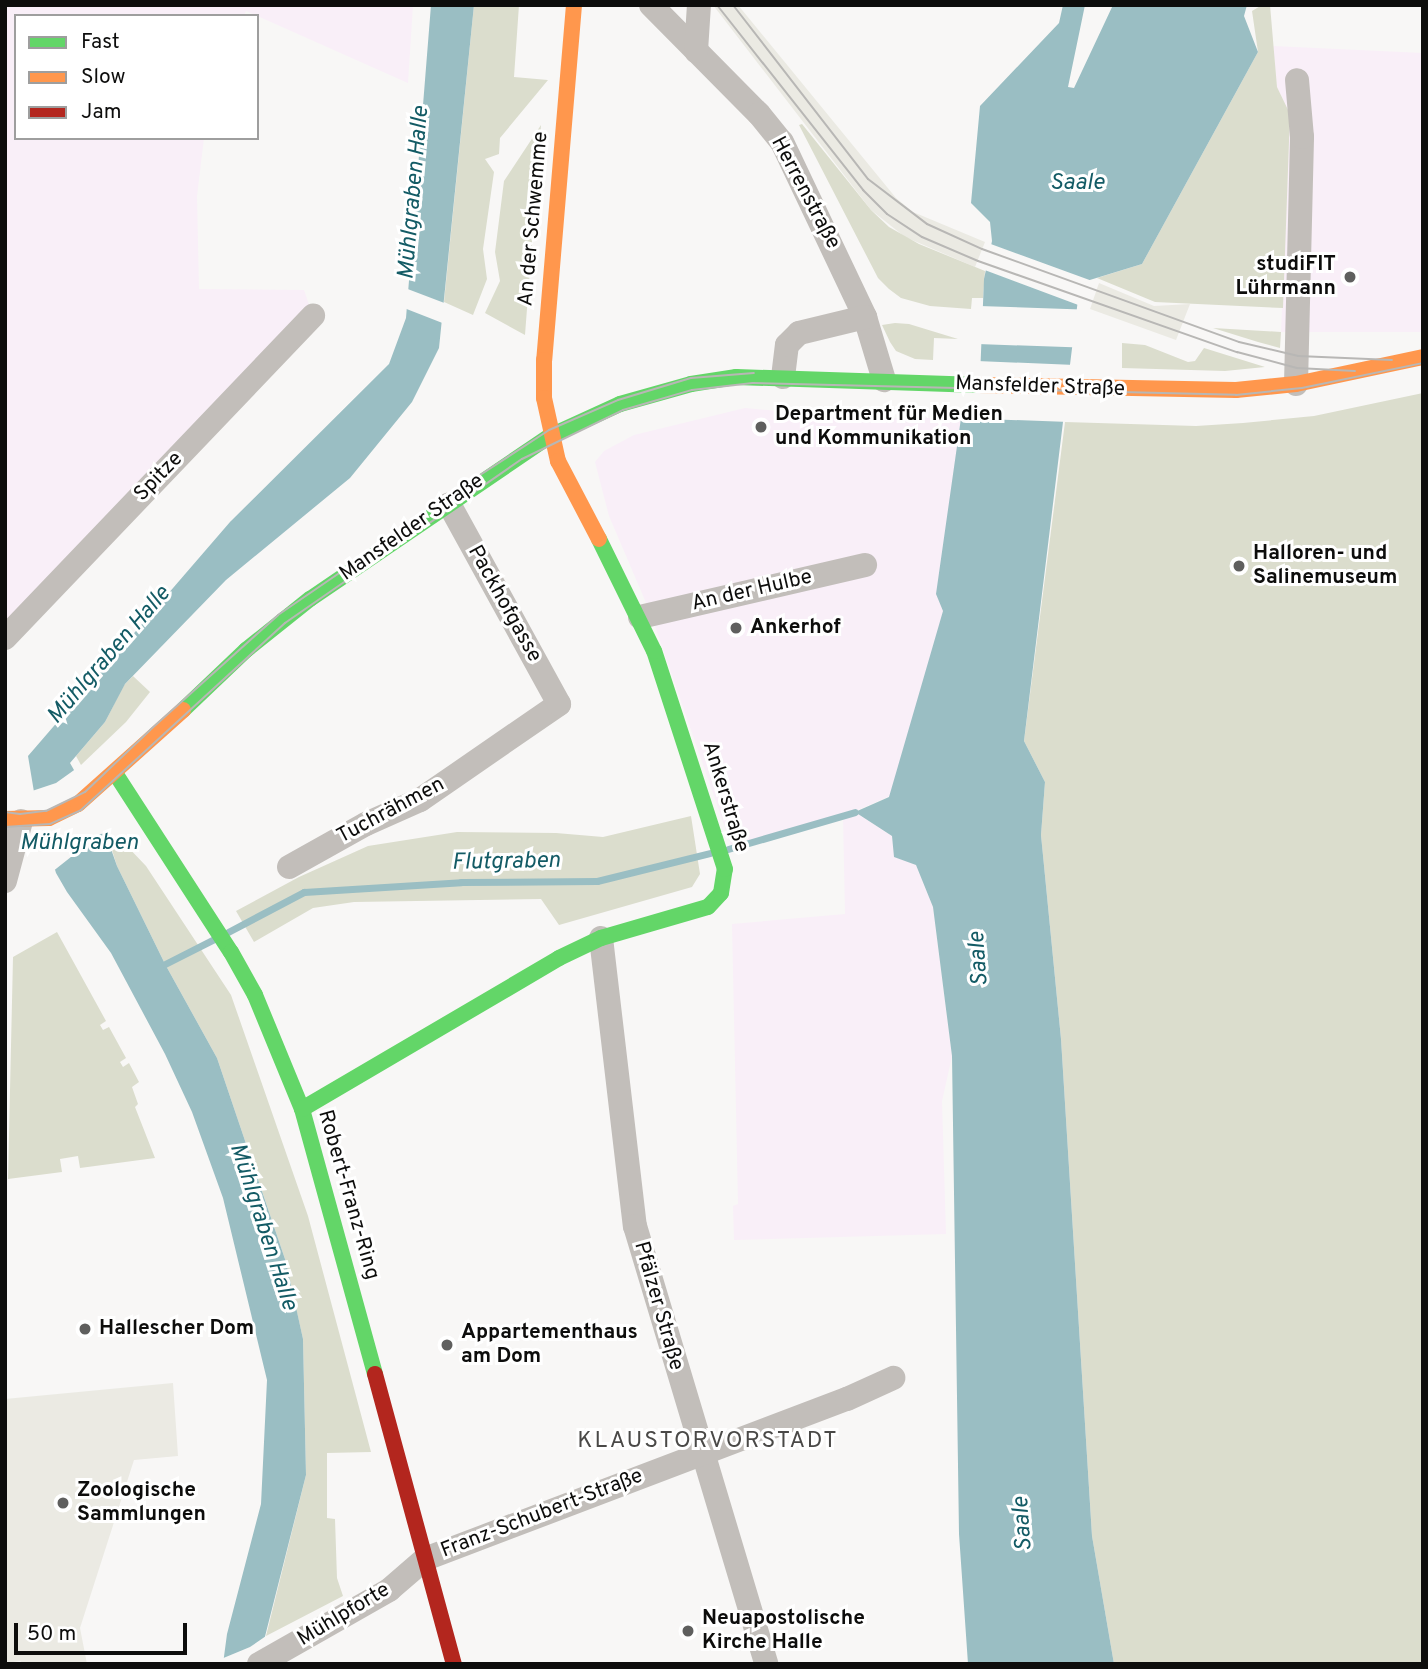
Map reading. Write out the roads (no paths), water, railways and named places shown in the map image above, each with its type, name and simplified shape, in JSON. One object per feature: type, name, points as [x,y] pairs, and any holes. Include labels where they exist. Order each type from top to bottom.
[{"type":"street","name":"An der Schwemme","points":[[550,436],[544,398],[544,360],[574,5]]},
{"type":"street","name":"Herrenstraße","points":[[651,5],[759,114],[782,142],[865,317],[884,380]]},
{"type":"street","points":[[696,51],[699,5]]},
{"type":"street","points":[[1296,384],[1302,137],[1297,80]]},
{"type":"street","name":"Spitze","points":[[5,638],[313,316]]},
{"type":"street","points":[[783,377],[788,345],[799,333],[865,317]]},
{"type":"street","name":"Mansfelder Straße","points":[[21,820],[68,810],[98,789],[282,620],[550,436],[620,404],[691,384],[736,377],[1210,391],[1296,384],[1423,357]]},
{"type":"street","name":"Ankerstraße","points":[[302,1109],[559,958],[601,938],[708,907],[721,893],[724,869],[715,835],[684,737],[640,617],[558,461],[550,436]]},
{"type":"street","name":"Packhofgasse","points":[[449,504],[559,704]]},
{"type":"street","name":"An der Hulbe","points":[[640,617],[864,565]]},
{"type":"street","name":"Tuchrähmen","points":[[289,867],[366,824],[420,800],[559,704]]},
{"type":"street","name":"Robert-Franz-Ring","points":[[115,773],[231,952],[254,995],[302,1109],[454,1664]]},
{"type":"street","points":[[5,881],[21,820]]},
{"type":"street","name":"Pfälzer Straße","points":[[601,938],[635,1226],[765,1664]]},
{"type":"street","name":"Franz-Schubert-Straße","points":[[425,1559],[847,1399],[893,1378]]},
{"type":"street","name":"Mühlpforte","points":[[259,1664],[389,1590],[425,1559]]},
{"type":"water","name":"Mühlgraben","points":[[431,5],[474,5],[439,348],[412,402],[350,478],[226,580],[125,684],[105,722],[70,763],[98,812],[117,866],[165,964],[217,1058],[286,1262],[303,1339],[306,1475],[258,1664],[223,1664],[227,1634],[261,1504],[267,1380],[223,1198],[192,1112],[165,1054],[111,953],[56,873],[37,810],[28,756],[230,522],[389,364],[406,318]]},
{"type":"water","name":"Saale","points":[[1063,5],[1085,5],[1068,87],[1074,88],[1113,5],[1247,5],[1244,16],[1258,52],[1142,264],[1080,283],[1024,741],[1045,782],[1041,835],[1061,1039],[1092,1536],[1114,1664],[968,1664],[959,1534],[952,1056],[933,907],[916,865],[894,857],[892,836],[855,812],[889,797],[943,611],[936,594],[961,418],[979,401],[984,279],[992,241],[990,222],[971,203],[980,106],[1059,23]]},
{"type":"waterway","name":"Flutgraben","points":[[728,849],[855,812]]},
{"type":"waterway","name":"Flutgraben","points":[[228,932],[304,892],[461,882],[597,881],[710,853]]},
{"type":"waterway","name":"Flutgraben","points":[[165,964],[214,939]]},
{"type":"tram line","points":[[717,5],[863,190],[887,214],[922,237],[978,261],[1237,352],[1297,368],[1355,371]]},
{"type":"tram line","points":[[733,5],[868,179],[927,224],[982,249],[1239,342],[1298,356],[1392,360]]},
{"type":"tram line","points":[[5,827],[50,824],[81,810],[285,623],[522,459],[623,410],[692,390],[753,383],[1236,395],[1302,388],[1423,363]]},
{"type":"tram line","points":[[480,475],[549,430],[618,400],[691,378],[754,373]]},
{"type":"tram line","points":[[5,812],[20,814],[46,811],[85,792],[278,615],[414,522]]},
{"type":"place","name":"studiFIT Lührmann","points":[[1350,277]]},
{"type":"place","name":"Department für Medien und Kommunikation","points":[[761,427]]},
{"type":"place","name":"Halloren- und Salinemuseum","points":[[1239,566]]},
{"type":"place","name":"Ankerhof","points":[[736,628]]},
{"type":"place","name":"Hallescher Dom","points":[[85,1329]]},
{"type":"place","name":"Appartementhaus am Dom","points":[[447,1345]]},
{"type":"place","name":"Zoologische Sammlungen","points":[[63,1503]]},
{"type":"place","name":"Neuapostolische Kirche Halle","points":[[688,1631]]},
{"type":"district","name":"KLAUSTORVORSTADT","points":[[708,1442]]},
{"type":"water label","name":"Mühlgraben Halle","points":[[415,193]]},
{"type":"water label","name":"Mühlgraben Halle","points":[[110,656]]},
{"type":"water label","name":"Mühlgraben Halle","points":[[262,1227]]}]
